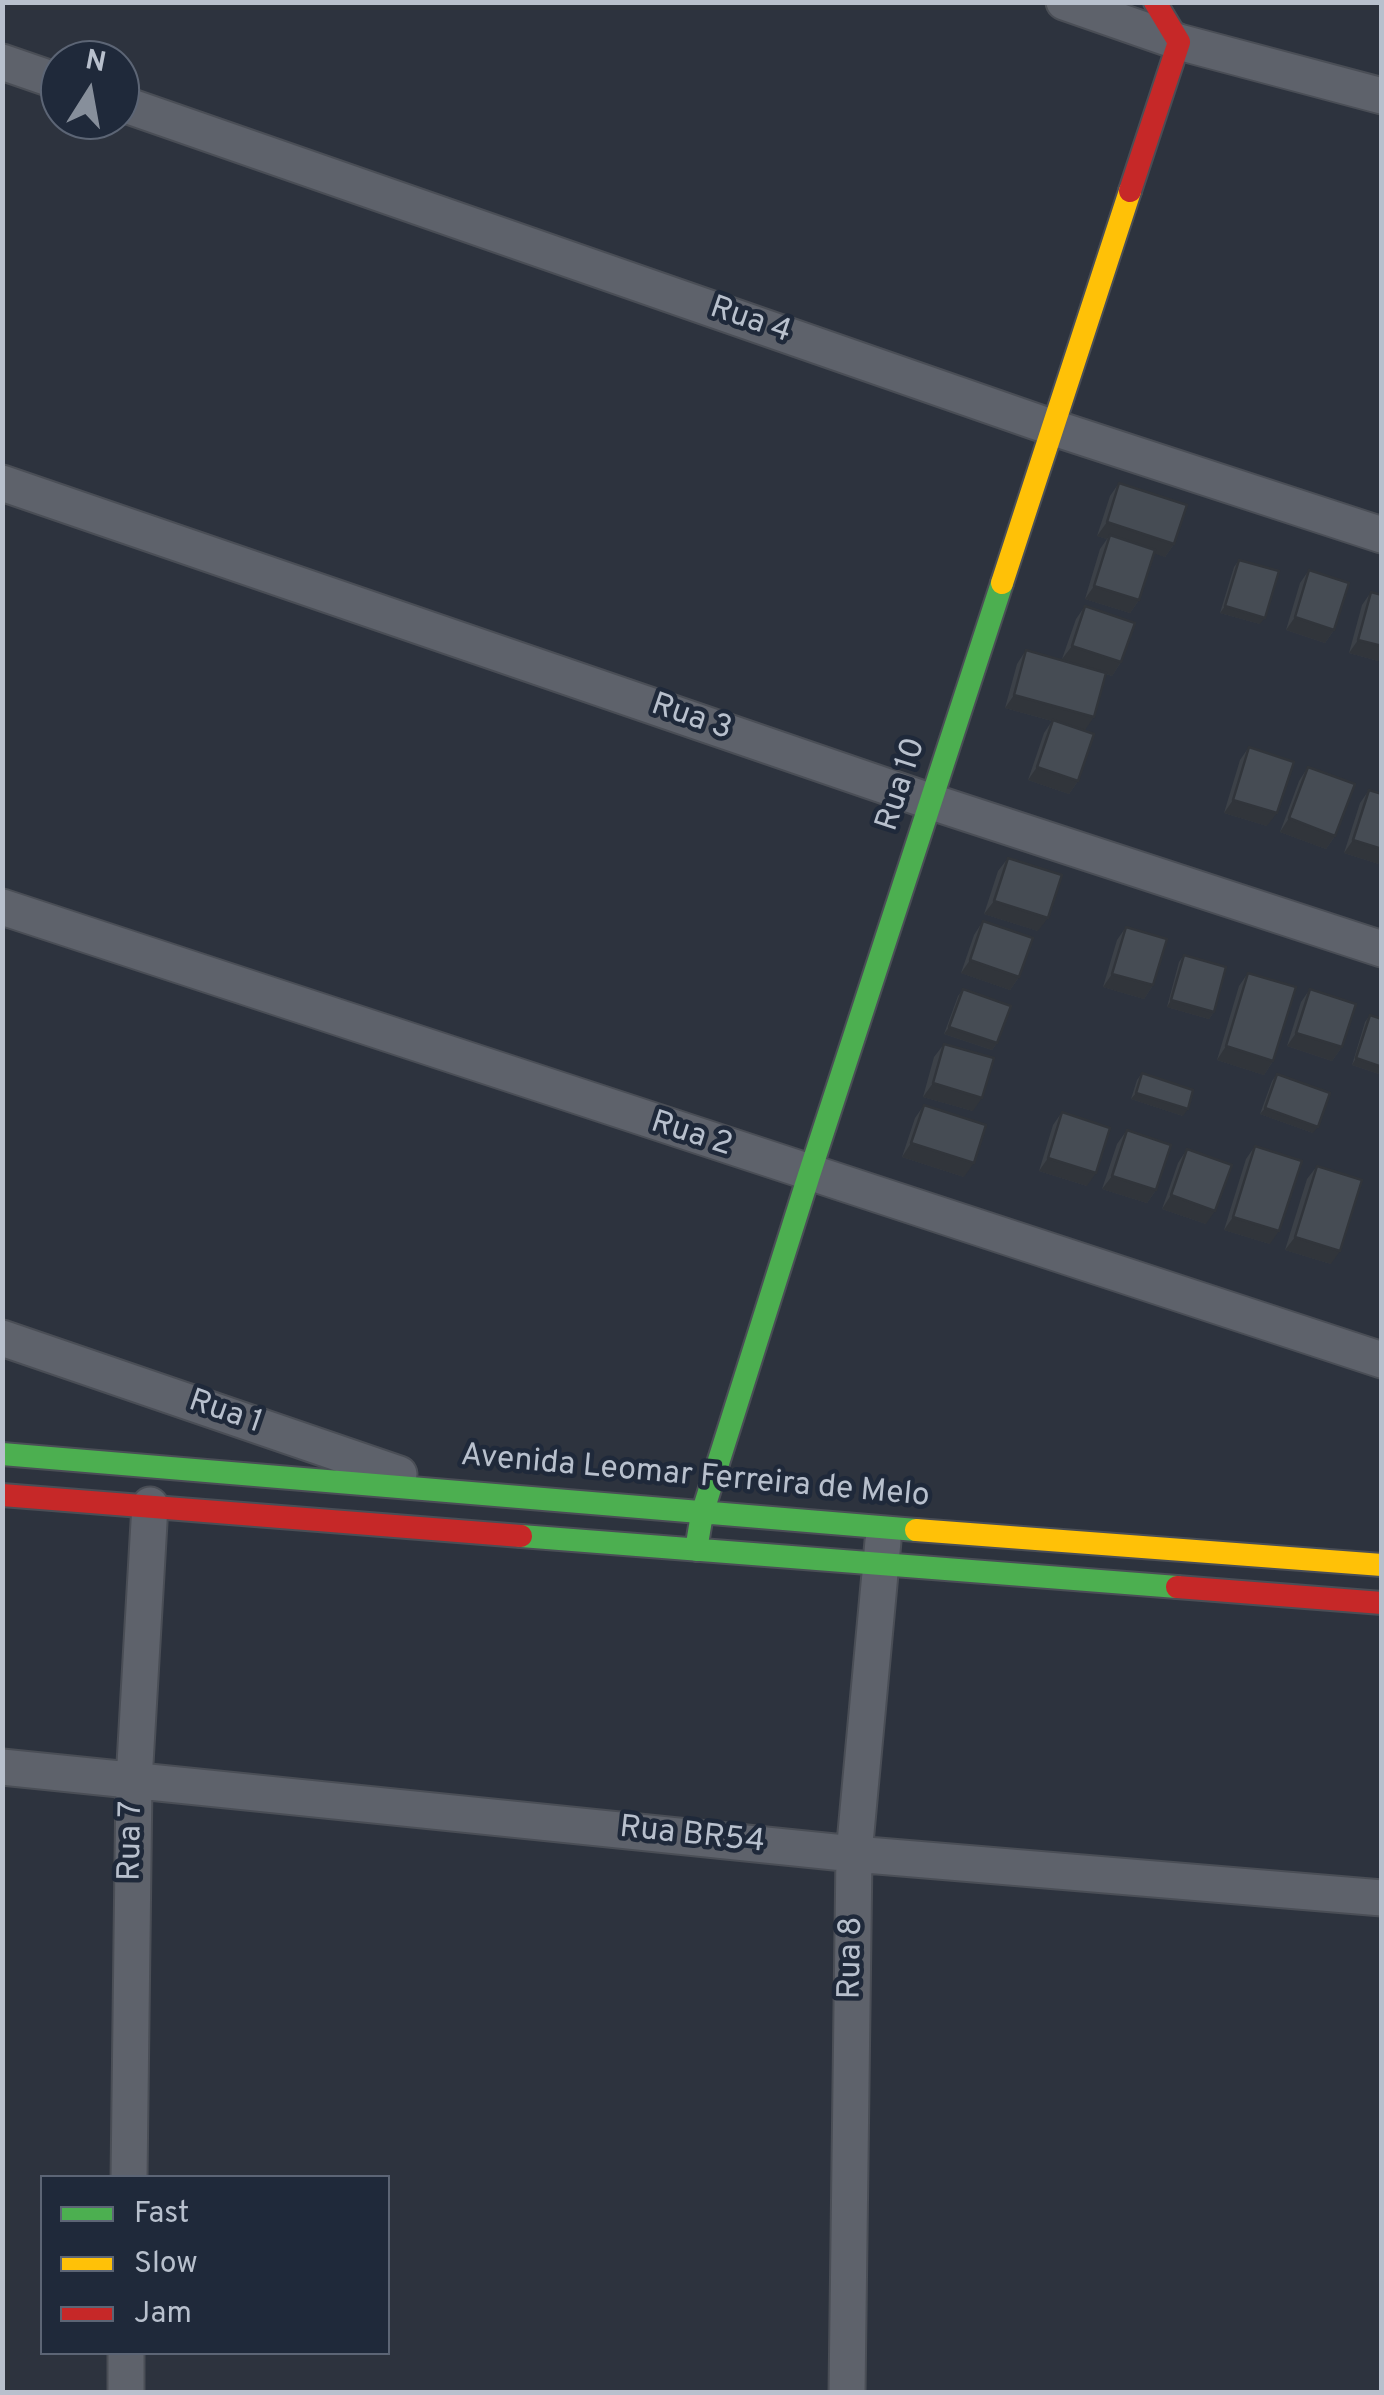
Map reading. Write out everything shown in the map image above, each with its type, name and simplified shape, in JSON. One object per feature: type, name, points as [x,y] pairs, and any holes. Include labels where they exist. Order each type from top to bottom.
[{"type":"street","points":[[1064,2],[1179,42],[1382,96]]},
{"type":"street","points":[[1155,2],[1179,42]]},
{"type":"street","name":"Rua 10","points":[[696,1550],[702,1514],[808,1174],[1179,42]]},
{"type":"street","points":[[2,62],[40,75]]},
{"type":"street","name":"Rua 4","points":[[140,109],[1051,427],[1382,535]]},
{"type":"street","name":"Rua 3","points":[[2,483],[932,802],[1382,949]]},
{"type":"street","name":"Rua 2","points":[[2,907],[1382,1360]]},
{"type":"street","name":"Rua 1","points":[[2,1338],[447,1490]]},
{"type":"street","name":"Avenida Leomar Ferreira de Melo","points":[[2,1454],[702,1514],[1382,1565]]},
{"type":"street","points":[[2,1495],[1382,1603]]},
{"type":"street","name":"Rua 7","points":[[128,2175],[134,1781],[150,1505]]},
{"type":"street","name":"Rua 8","points":[[848,2392],[854,1854],[883,1525]]},
{"type":"street","name":"Rua BR54","points":[[2,1768],[854,1854],[1382,1898]]},
{"type":"street","points":[[126,2355],[126,2392]]},
{"type":"building","points":[[1119,483],[1187,505],[1174,544],[1107,522]]},
{"type":"building","points":[[1110,535],[1155,550],[1139,600],[1094,586]]},
{"type":"building","points":[[1239,560],[1279,571],[1265,618],[1225,606]]},
{"type":"building","points":[[1309,570],[1349,583],[1334,630],[1295,617]]},
{"type":"building","points":[[1371,592],[1382,595],[1382,646],[1358,640]]},
{"type":"building","points":[[1085,606],[1135,623],[1121,662],[1072,646]]},
{"type":"building","points":[[1026,650],[1106,673],[1094,717],[1014,695]]},
{"type":"building","points":[[1053,720],[1094,734],[1078,781],[1037,767]]},
{"type":"building","points":[[1249,747],[1294,762],[1277,813],[1233,800]]},
{"type":"building","points":[[1308,767],[1355,784],[1335,836],[1289,818]]},
{"type":"building","points":[[1369,790],[1382,794],[1382,849],[1353,840]]},
{"type":"building","points":[[1008,858],[1062,875],[1048,918],[994,901]]},
{"type":"building","points":[[983,921],[1033,938],[1019,977],[970,960]]},
{"type":"building","points":[[1126,927],[1167,939],[1153,985],[1112,974]]},
{"type":"building","points":[[1184,955],[1226,967],[1214,1012],[1171,1000]]},
{"type":"building","points":[[1248,973],[1296,987],[1273,1061],[1226,1046]]},
{"type":"building","points":[[963,989],[1011,1006],[997,1043],[949,1027]]},
{"type":"building","points":[[1310,989],[1356,1004],[1342,1047],[1296,1033]]},
{"type":"building","points":[[1370,1015],[1382,1019],[1382,1067],[1356,1058]]},
{"type":"building","points":[[944,1044],[994,1058],[982,1098],[933,1083]]},
{"type":"building","points":[[1142,1073],[1193,1090],[1188,1109],[1136,1093]]},
{"type":"building","points":[[1277,1074],[1330,1093],[1318,1127],[1265,1108]]},
{"type":"building","points":[[924,1105],[986,1125],[974,1163],[911,1143]]},
{"type":"building","points":[[1062,1112],[1110,1128],[1096,1173],[1048,1158]]},
{"type":"building","points":[[1127,1130],[1171,1145],[1156,1190],[1112,1176]]},
{"type":"building","points":[[1255,1146],[1302,1161],[1279,1231],[1233,1217]]},
{"type":"building","points":[[1187,1149],[1232,1165],[1215,1211],[1171,1195]]},
{"type":"building","points":[[1317,1166],[1362,1180],[1340,1251],[1295,1237]]},
{"type":"traffic: fast","points":[[696,1550],[702,1514],[809,1175],[1002,583]]},
{"type":"traffic: fast","points":[[2,1454],[916,1530]]},
{"type":"traffic: fast","points":[[521,1536],[1177,1587]]},
{"type":"traffic: slow","points":[[1002,583],[1130,191]]},
{"type":"traffic: slow","points":[[916,1530],[1382,1565]]},
{"type":"traffic: jam","points":[[1130,191],[1179,42],[1155,2]]},
{"type":"traffic: jam","points":[[2,1495],[521,1536]]},
{"type":"traffic: jam","points":[[1177,1587],[1382,1603]]}]
